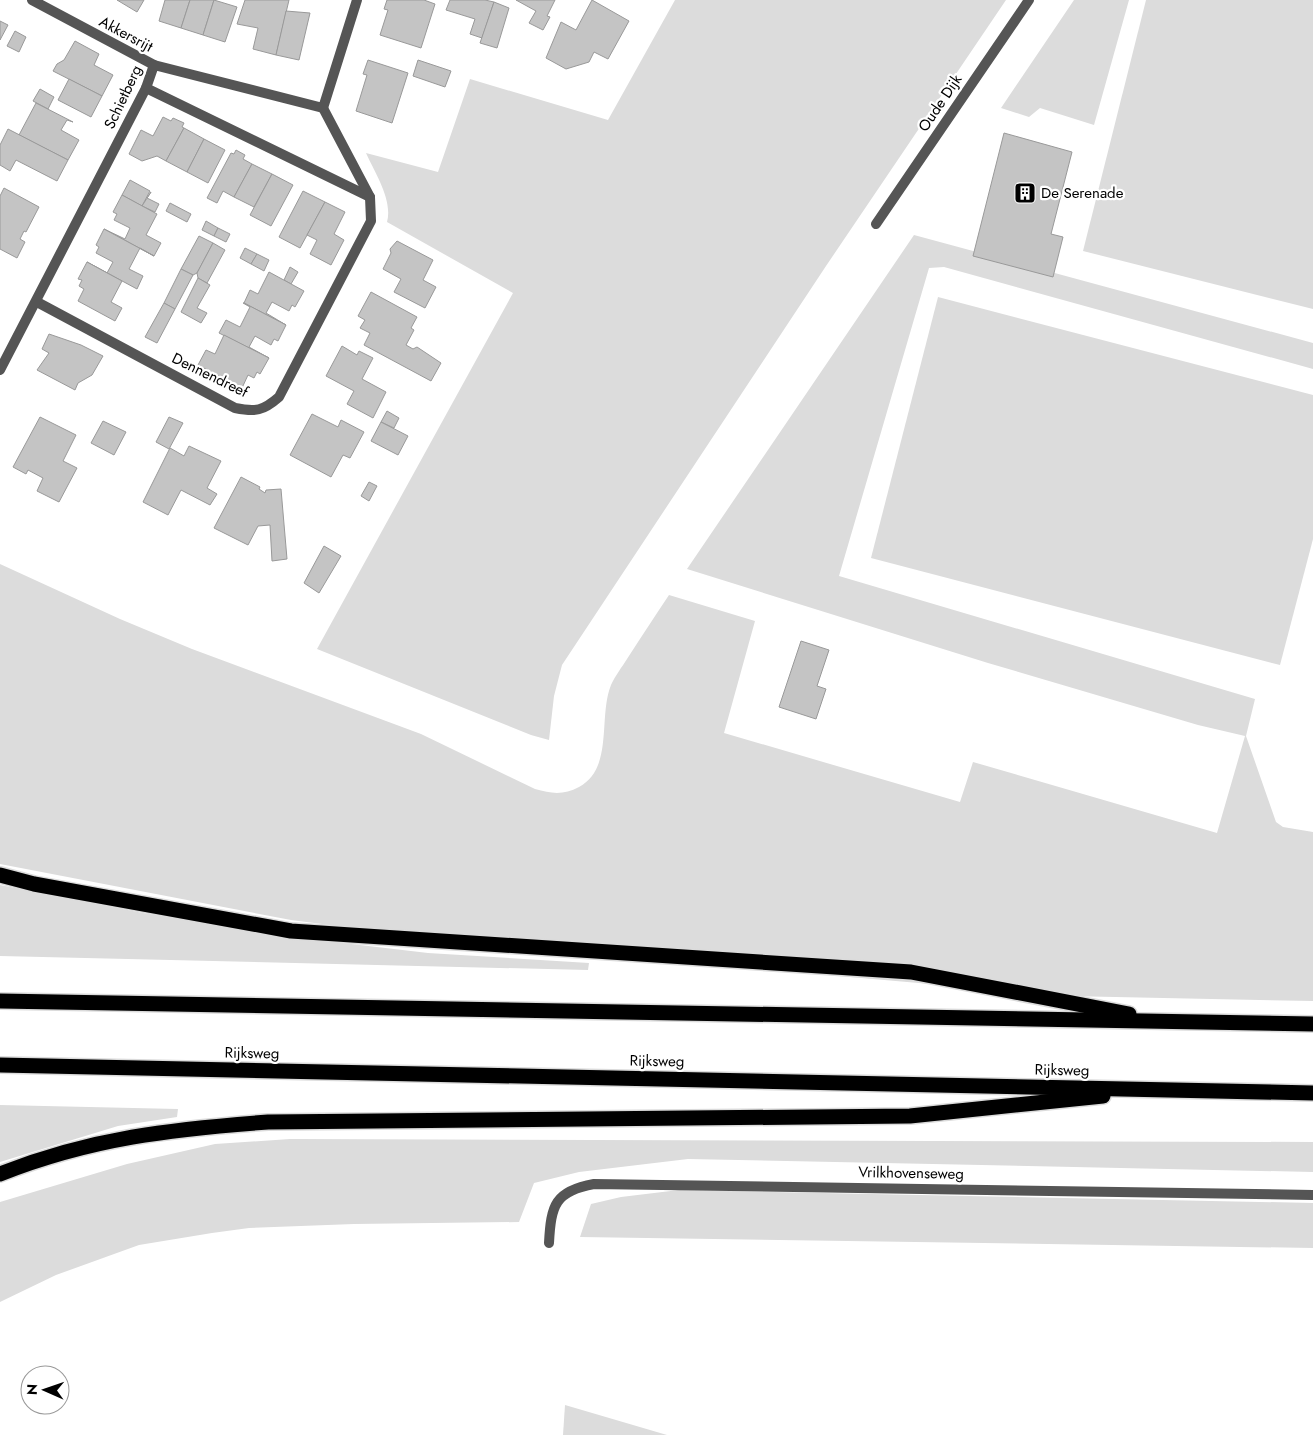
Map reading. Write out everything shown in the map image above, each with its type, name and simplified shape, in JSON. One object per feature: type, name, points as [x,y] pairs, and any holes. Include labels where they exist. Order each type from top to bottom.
[{"type":"highway","points":[[0,875],[34,884],[291,931],[911,972],[1170,1021]]},
{"type":"highway","points":[[0,1001],[1313,1024]]},
{"type":"highway","name":"Rijksweg","points":[[0,1065],[1313,1092]]},
{"type":"highway","points":[[0,1174],[85,1146],[183,1128],[268,1122],[910,1116],[1170,1090]]},
{"type":"street","name":"Akkersrijt","points":[[32,0],[154,65]]},
{"type":"street","points":[[323,108],[357,0]]},
{"type":"street","name":"Oude Dijk","points":[[876,224],[1029,0]]},
{"type":"street","name":"Schietberg","points":[[0,370],[37,302],[146,88],[154,65],[323,108]]},
{"type":"street","points":[[146,88],[370,198]]},
{"type":"street","name":"Dennendreef","points":[[37,302],[235,408],[252,412],[267,408],[280,397],[371,221],[370,198],[323,108]]},
{"type":"street","name":"Vrilkhovenseweg","points":[[549,1243],[550,1219],[556,1203],[564,1192],[576,1187],[594,1184],[1313,1196]]},
{"type":"shaded area","points":[[675,0],[1006,0],[826,266],[562,665],[554,696],[549,740],[531,735],[317,649],[513,293],[387,222],[388,205],[366,153],[438,172],[470,79],[608,120]]},
{"type":"shaded area","points":[[1074,0],[1129,0],[1094,125],[1040,108],[1029,117],[1001,108]]},
{"type":"shaded area","points":[[1146,0],[1313,0],[1313,309],[1083,251]]},
{"type":"shaded area","points":[[914,235],[1313,343],[1313,369],[944,267],[929,268],[839,576],[1255,699],[1246,736],[1276,822],[1283,827],[1313,832],[1313,1001],[1067,996],[485,945],[291,920],[0,864],[0,564],[120,619],[192,649],[421,734],[535,789],[552,793],[568,791],[579,787],[590,778],[597,768],[603,741],[607,698],[611,685],[669,595],[755,621],[724,733],[960,802],[973,762],[1217,833],[1245,736],[1198,725],[988,663],[687,569]]},
{"type":"shaded area","points":[[938,297],[1313,395],[1313,539],[1280,665],[871,558]]},
{"type":"shaded area","points":[[0,885],[143,913],[326,941],[428,953],[589,963],[588,970],[0,956]]},
{"type":"shaded area","points":[[0,1105],[178,1109],[177,1117],[118,1126],[0,1162]]},
{"type":"shaded area","points":[[290,1139],[1313,1142],[1313,1172],[688,1159],[579,1172],[534,1183],[519,1222],[354,1224],[249,1228],[139,1245],[56,1275],[0,1302],[0,1202],[127,1164],[215,1144]]},
{"type":"shaded area","points":[[679,1190],[1313,1203],[1313,1248],[580,1237],[591,1204],[621,1197]]},
{"type":"shaded area","points":[[565,1405],[667,1435],[563,1435]]},
{"type":"building","points":[[117,0],[144,0],[137,12]]},
{"type":"building","points":[[165,0],[190,0],[181,28],[159,21]]},
{"type":"building","points":[[190,0],[214,0],[203,35],[181,28]]},
{"type":"building","points":[[214,0],[237,7],[225,42],[203,35]]},
{"type":"building","points":[[245,0],[289,0],[276,55],[253,49],[258,28],[237,24]]},
{"type":"building","points":[[387,0],[424,0],[435,4],[421,48],[380,35],[388,10],[384,9]]},
{"type":"building","points":[[450,0],[485,0],[494,2],[482,38],[470,34],[475,19],[446,10]]},
{"type":"building","points":[[516,0],[555,0],[547,16],[550,17],[543,30],[529,23],[536,11]]},
{"type":"building","points":[[592,0],[629,21],[608,59],[594,52],[589,62],[566,69],[546,58],[561,22],[576,30]]},
{"type":"building","points":[[494,2],[509,8],[497,48],[480,43]]},
{"type":"building","points":[[286,11],[310,13],[299,60],[276,55]]},
{"type":"building","points":[[0,21],[8,25],[0,40]]},
{"type":"building","points":[[15,31],[26,37],[19,52],[7,46]]},
{"type":"building","points":[[75,41],[99,54],[94,65],[113,75],[102,96],[53,71],[57,64],[64,60]]},
{"type":"building","points":[[368,60],[408,73],[392,123],[356,111],[367,75],[363,74]]},
{"type":"building","points":[[418,60],[451,71],[445,87],[413,76]]},
{"type":"building","points":[[69,79],[102,96],[91,117],[58,100]]},
{"type":"building","points":[[40,89],[54,97],[48,109],[33,101]]},
{"type":"building","points":[[36,103],[73,122],[67,120],[61,130],[79,140],[68,160],[19,135]]},
{"type":"building","points":[[163,117],[171,121],[173,118],[184,123],[182,127],[184,128],[166,161],[157,156],[142,161],[129,154],[141,130],[153,136]]},
{"type":"building","points":[[184,128],[204,139],[187,172],[166,161]]},
{"type":"building","points":[[8,129],[68,160],[57,181],[16,160],[10,171],[0,165],[0,145]]},
{"type":"building","name":"De Serenade","points":[[1004,133],[1072,152],[1051,234],[1063,237],[1053,277],[973,256]]},
{"type":"building","points":[[204,139],[225,150],[208,183],[187,172]]},
{"type":"building","points":[[236,150],[245,155],[243,159],[252,164],[234,197],[223,191],[217,203],[207,198],[231,153],[234,154]]},
{"type":"building","points":[[252,164],[272,174],[254,207],[234,197]]},
{"type":"building","points":[[272,174],[293,185],[271,226],[250,215]]},
{"type":"building","points":[[130,180],[150,191],[142,206],[122,195]]},
{"type":"building","points":[[4,188],[39,207],[26,232],[24,231],[20,239],[25,242],[17,258],[0,249],[0,196]]},
{"type":"building","points":[[303,191],[325,202],[300,248],[279,237]]},
{"type":"building","points":[[122,195],[157,214],[146,235],[161,243],[154,256],[104,229],[125,239],[130,228],[114,220],[117,214],[113,212]]},
{"type":"building","points":[[147,198],[159,204],[155,212],[142,206]]},
{"type":"building","points":[[325,202],[345,212],[334,234],[344,240],[331,265],[310,254],[317,240],[307,235]]},
{"type":"building","points":[[170,203],[191,214],[187,222],[166,211]]},
{"type":"building","points":[[206,221],[218,228],[214,236],[202,230]]},
{"type":"building","points":[[218,228],[230,234],[226,242],[214,236]]},
{"type":"building","points":[[104,229],[140,248],[129,269],[143,276],[137,289],[107,273],[113,262],[96,253],[99,247],[96,245]]},
{"type":"building","points":[[199,236],[213,243],[197,273],[193,275],[181,269]]},
{"type":"building","points":[[397,241],[433,260],[423,280],[436,287],[425,308],[394,292],[401,279],[383,269],[391,253],[390,249]]},
{"type":"building","points":[[213,243],[225,250],[207,283],[198,278],[197,273]]},
{"type":"building","points":[[245,248],[257,254],[251,264],[240,258]]},
{"type":"building","points":[[257,254],[269,260],[264,271],[251,264]]},
{"type":"building","points":[[87,262],[122,281],[111,302],[122,308],[115,321],[78,301],[84,289],[79,286],[82,280],[78,279]]},
{"type":"building","points":[[290,267],[298,272],[291,284],[284,280]]},
{"type":"building","points":[[181,269],[193,275],[175,309],[164,303]]},
{"type":"building","points":[[269,272],[304,291],[295,307],[292,305],[289,311],[272,302],[266,313],[286,325],[244,303],[250,290],[258,294]]},
{"type":"building","points":[[198,278],[210,285],[197,308],[207,313],[201,323],[181,312]]},
{"type":"building","points":[[371,292],[417,317],[411,328],[414,330],[406,345],[413,349],[417,347],[441,363],[431,381],[364,345],[370,333],[360,328],[365,320],[358,316]]},
{"type":"building","points":[[164,303],[175,309],[157,343],[145,337]]},
{"type":"building","points":[[243,303],[286,325],[278,341],[274,339],[271,345],[255,336],[249,347],[269,358],[219,333],[226,320],[240,327],[250,307]]},
{"type":"building","points":[[49,334],[81,345],[103,356],[92,375],[78,383],[75,390],[37,370],[49,353],[42,349]]},
{"type":"building","points":[[224,335],[269,358],[260,374],[257,372],[254,378],[248,375],[242,388],[198,365],[206,350],[215,354]]},
{"type":"building","points":[[342,346],[357,355],[359,351],[373,358],[362,379],[386,392],[373,418],[347,404],[354,391],[326,376]]},
{"type":"building","points":[[387,411],[399,418],[394,428],[381,422]]},
{"type":"building","points":[[312,414],[338,427],[341,420],[364,432],[350,458],[343,455],[331,477],[290,455]]},
{"type":"building","points":[[40,417],[76,435],[63,461],[77,468],[59,502],[37,491],[43,478],[28,470],[26,474],[13,467]]},
{"type":"building","points":[[169,417],[183,423],[169,449],[156,442]]},
{"type":"building","points":[[103,421],[126,432],[114,455],[91,443]]},
{"type":"building","points":[[381,422],[408,436],[398,455],[371,441]]},
{"type":"building","points":[[189,446],[221,461],[207,488],[217,494],[210,505],[181,490],[168,515],[143,502],[170,448],[184,456]]},
{"type":"building","points":[[241,477],[260,487],[259,489],[265,493],[266,490],[281,489],[287,559],[272,561],[270,525],[258,526],[248,545],[214,528]]},
{"type":"building","points":[[369,482],[377,486],[369,501],[361,496]]},
{"type":"building","points":[[324,546],[341,556],[319,593],[304,583]]},
{"type":"building","points":[[801,641],[829,650],[817,686],[826,689],[816,719],[779,707]]},
{"type":"place","name":"De Serenade","points":[[1025,193]]}]
